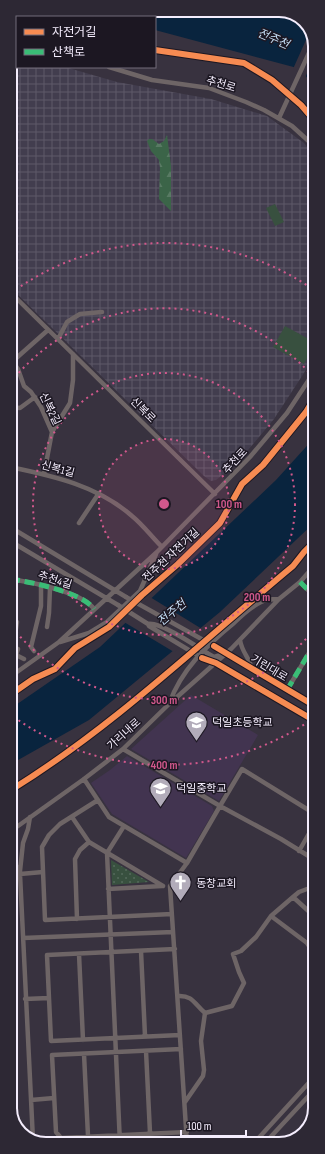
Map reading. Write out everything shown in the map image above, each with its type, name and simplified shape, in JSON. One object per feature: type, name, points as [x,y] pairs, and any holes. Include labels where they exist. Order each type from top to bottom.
[{"type":"street","points":[[279,118],[308,55]]},
{"type":"street","name":"추천로","points":[[112,68],[152,80],[209,88],[246,102],[279,118],[292,126],[308,141]]},
{"type":"street","name":"신복로","points":[[17,299],[215,494]]},
{"type":"street","points":[[58,338],[66,322],[80,314],[102,312]]},
{"type":"street","points":[[17,355],[48,330]]},
{"type":"street","points":[[52,432],[70,403],[73,380],[73,354]]},
{"type":"street","name":"신복2길","points":[[17,367],[24,386],[35,397],[49,422],[52,432],[44,474]]},
{"type":"street","name":"추천로","points":[[17,672],[59,642],[157,552],[245,463],[274,430],[308,381]]},
{"type":"street","points":[[17,408],[20,408],[35,397]]},
{"type":"street","name":"신복1길","points":[[17,468],[70,481],[99,493],[115,502],[133,516],[162,547]]},
{"type":"street","points":[[79,523],[99,493]]},
{"type":"street","name":"기린대로","points":[[17,531],[308,702]]},
{"type":"street","name":"기린대로","points":[[17,545],[107,598],[149,626],[202,658],[216,663],[308,717]]},
{"type":"street","name":"추천로","points":[[59,642],[89,633],[107,622],[140,591],[157,552]]},
{"type":"street","name":"가리내로","points":[[17,826],[84,779],[124,748],[168,705],[226,654],[279,599],[300,582],[308,573]]},
{"type":"street","name":"추천4길","points":[[17,580],[32,582],[84,600],[94,609]]},
{"type":"street","points":[[300,582],[308,590]]},
{"type":"street","points":[[34,651],[31,647],[41,606],[41,585]]},
{"type":"street","points":[[46,627],[49,613],[50,588]]},
{"type":"street","points":[[168,705],[172,694],[190,665],[219,636],[246,612],[262,601],[279,599]]},
{"type":"street","name":"기린대로","points":[[148,624],[153,622],[163,626],[214,657],[226,654]]},
{"type":"street","points":[[240,640],[243,652],[251,664],[252,670]]},
{"type":"street","points":[[286,690],[308,654]]},
{"type":"street","points":[[17,656],[24,659]]},
{"type":"street","points":[[124,748],[220,806],[281,839],[308,856]]},
{"type":"street","points":[[187,1137],[170,886],[187,863],[242,770],[308,810]]},
{"type":"street","points":[[84,779],[110,816],[124,826],[187,863]]},
{"type":"street","points":[[98,800],[60,824],[49,835],[42,848],[45,920],[172,914]]},
{"type":"street","points":[[30,817],[23,843],[20,872],[32,1133]]},
{"type":"street","points":[[72,817],[89,842],[163,886]]},
{"type":"street","points":[[119,1137],[110,952],[107,853],[124,826]]},
{"type":"street","points":[[299,851],[308,835]]},
{"type":"street","points":[[77,919],[75,859],[80,850],[89,842]]},
{"type":"street","points":[[17,866],[20,872]]},
{"type":"street","points":[[17,870],[20,872],[43,872]]},
{"type":"street","points":[[108,889],[170,886]]},
{"type":"street","points":[[205,1013],[232,1006],[244,983],[234,954],[241,951],[256,937],[271,916],[299,892],[308,889]]},
{"type":"street","points":[[293,897],[308,911]]},
{"type":"street","points":[[271,916],[308,944]]},
{"type":"street","points":[[23,938],[173,932]]},
{"type":"street","points":[[174,949],[47,955],[51,1041],[180,1035]]},
{"type":"street","points":[[141,951],[145,1036]]},
{"type":"street","points":[[79,954],[83,1040]]},
{"type":"street","points":[[178,996],[184,995],[190,998],[205,1013]]},
{"type":"street","points":[[25,999],[49,998]]},
{"type":"street","points":[[185,1102],[203,1076],[204,1070],[201,1041],[205,1013]]},
{"type":"street","points":[[60,1137],[56,1132],[52,1056],[181,1049]]},
{"type":"street","points":[[146,1051],[150,1133]]},
{"type":"street","points":[[84,1054],[88,1136]]},
{"type":"street","points":[[259,1137],[308,1084]]},
{"type":"street","points":[[271,1137],[308,1097]]},
{"type":"street","points":[[31,1100],[54,1098]]},
{"type":"street","points":[[74,1137],[187,1132]]},
{"type":"shaded area","points":[[17,68],[68,68],[117,82],[211,99],[267,116],[304,143],[308,148],[308,365],[274,419],[238,462],[216,480],[211,481],[204,476],[17,294]]},
{"type":"shaded area","name":"덕일초등학교","points":[[191,695],[258,735],[219,801],[131,749]]},
{"type":"shaded area","name":"덕일중학교","points":[[127,756],[212,806],[214,811],[186,858],[112,814],[91,783]]},
{"type":"green space","points":[[167,135],[171,166],[171,211],[159,199],[159,160],[151,151],[147,141],[152,139],[159,144],[164,141]]},
{"type":"green space","points":[[275,204],[284,222],[275,226],[266,208]]},
{"type":"green space","points":[[285,326],[308,339],[308,356],[304,364],[273,347]]},
{"type":"green space","points":[[111,860],[149,882],[112,885]]},
{"type":"water","name":"전주천","points":[[156,17],[281,17],[290,19],[302,28],[306,35],[308,46],[308,79],[301,69],[156,30]]},
{"type":"water","name":"전주천","points":[[308,445],[308,529],[220,612],[89,720],[17,761],[17,704],[100,647],[276,480]]},
{"type":"pier","points":[[307,38],[308,71],[305,78],[300,71],[293,69]]},
{"type":"pier","points":[[150,597],[202,629],[174,652],[124,622]]},
{"type":"marked path","points":[[17,580],[43,585],[68,593],[88,603],[94,609]]},
{"type":"marked path","points":[[300,582],[308,590]]},
{"type":"marked path","points":[[287,690],[308,655]]},
{"type":"cycle path","points":[[156,50],[244,63],[272,80],[301,105],[308,113]]},
{"type":"cycle path","name":"전주천 자전거길","points":[[17,690],[33,679],[55,669],[75,648],[109,627],[142,595],[178,564],[220,523],[242,484],[263,465],[308,409]]},
{"type":"cycle path","points":[[17,786],[49,765],[121,712],[293,566],[308,548]]},
{"type":"cycle path","points":[[214,646],[308,702]]},
{"type":"cycle path","points":[[202,658],[216,663],[308,717]]},
{"type":"place","name":"덕일초등학교","points":[[196,742]]},
{"type":"place","name":"덕일중학교","points":[[160,808]]},
{"type":"place","name":"동창교회","points":[[180,902]]}]
